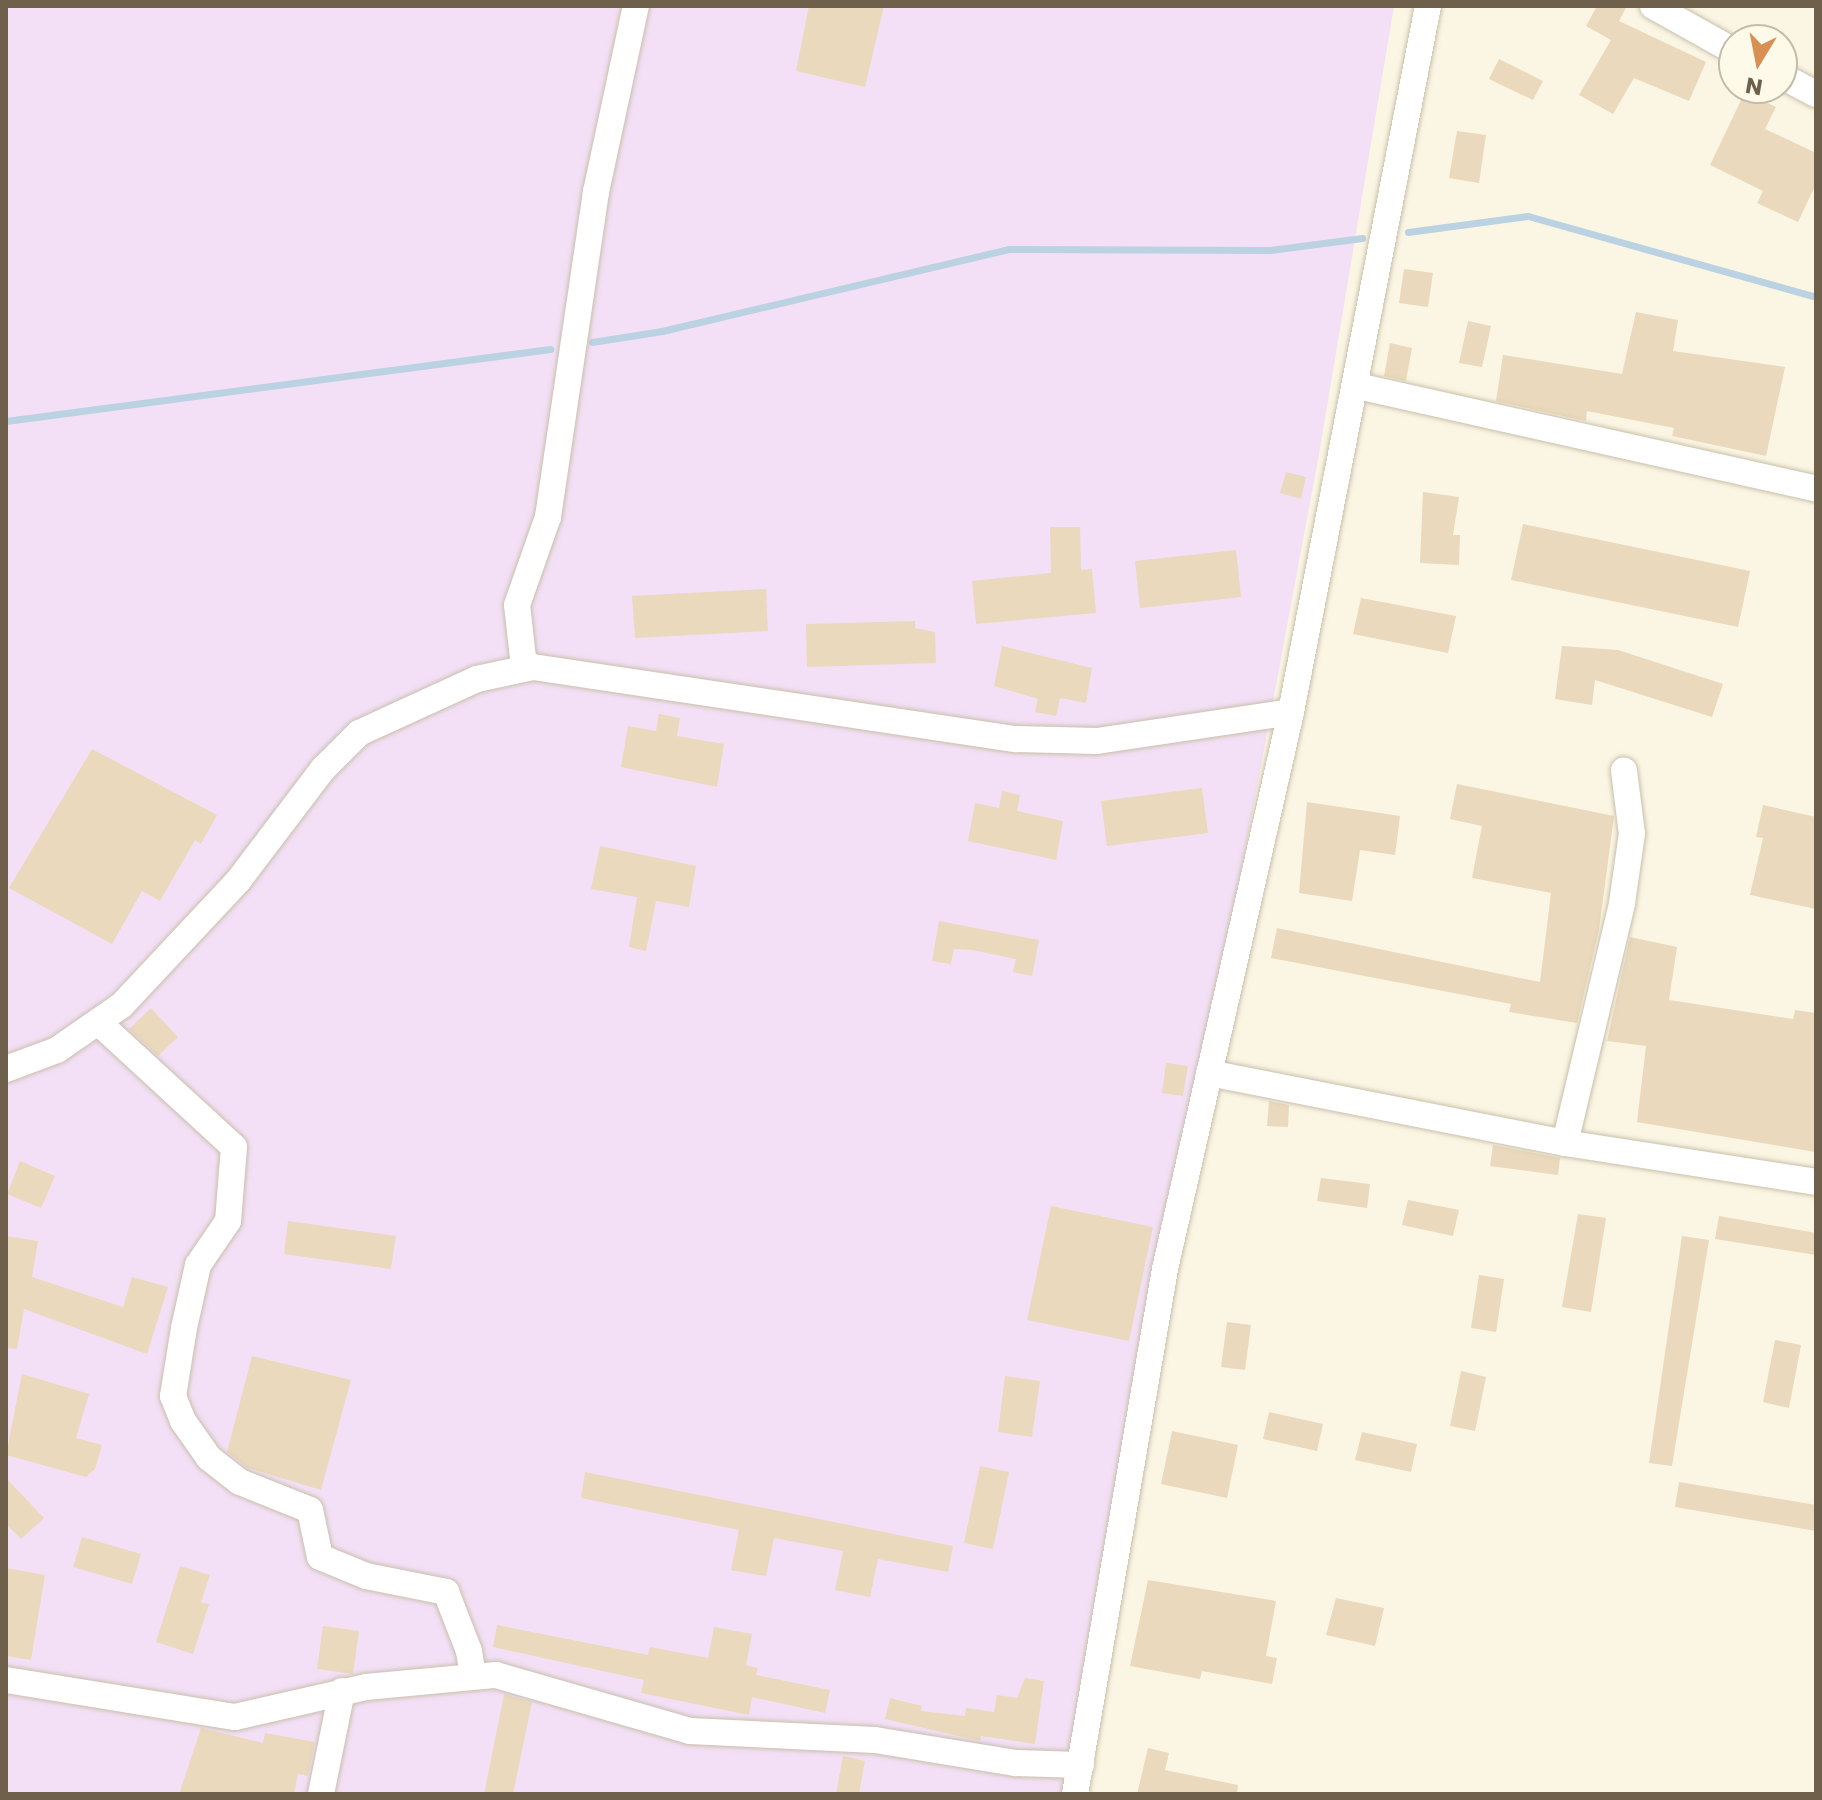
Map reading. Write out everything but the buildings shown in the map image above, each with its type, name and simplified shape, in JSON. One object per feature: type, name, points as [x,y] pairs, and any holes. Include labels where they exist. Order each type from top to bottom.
[{"type":"street","points":[[524,667],[517,605],[548,517],[596,192],[636,6]]},
{"type":"street","points":[[1075,1794],[1165,1269],[1291,712],[1357,386],[1428,6]]},
{"type":"street","points":[[1653,6],[1718,42]]},
{"type":"street","points":[[1798,84],[1816,94]]},
{"type":"street","points":[[1357,386],[1816,489]]},
{"type":"street","points":[[6,1069],[57,1050],[99,1023],[238,881],[323,769],[359,733],[477,679],[524,667],[1017,739],[1097,741],[1291,712]]},
{"type":"street","points":[[1565,1143],[1622,903],[1632,834],[1624,771]]},
{"type":"street","points":[[99,1023],[234,1147],[228,1221],[198,1265],[184,1328],[173,1396],[183,1421],[209,1458],[240,1482],[310,1510],[320,1557],[366,1576],[446,1592],[469,1651],[473,1677]]},
{"type":"street","points":[[1209,1073],[1565,1143],[1816,1182]]},
{"type":"street","points":[[6,1680],[235,1717],[342,1691],[496,1675],[541,1684],[690,1731],[875,1740],[1016,1763],[1081,1765]]},
{"type":"street","points":[[321,1794],[342,1691]]},
{"type":"shaded area","points":[[6,6],[1394,6],[1318,460],[1069,1794],[6,1794]]},
{"type":"waterway","points":[[1408,232],[1528,216],[1816,297]]},
{"type":"waterway","points":[[592,342],[662,331],[1009,249],[1270,250],[1362,238]]},
{"type":"waterway","points":[[6,421],[550,349]]}]
